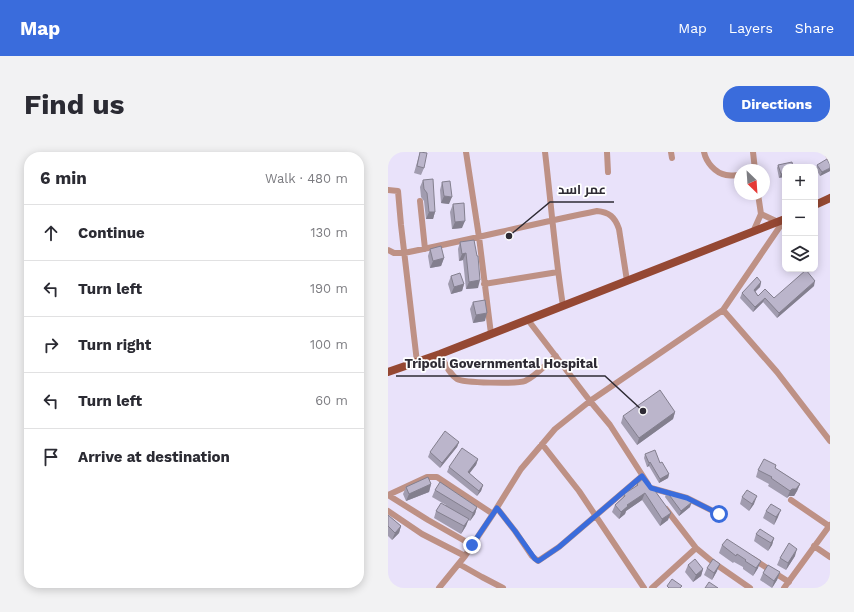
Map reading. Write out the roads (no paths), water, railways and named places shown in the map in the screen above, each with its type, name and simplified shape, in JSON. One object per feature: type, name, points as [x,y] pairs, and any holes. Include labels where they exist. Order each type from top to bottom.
[{"type":"main road","points":[[818,204],[830,198]]},
{"type":"main road","points":[[388,372],[492,334],[782,220]]},
{"type":"street","points":[[466,152],[492,334]]},
{"type":"street","points":[[545,152],[563,306]]},
{"type":"street","points":[[607,152],[608,172]]},
{"type":"street","points":[[704,152],[711,165],[720,173],[734,175]]},
{"type":"street","points":[[753,152],[754,164]]},
{"type":"street","points":[[826,152],[830,158]]},
{"type":"street","points":[[388,190],[398,191],[404,253],[418,362]]},
{"type":"street","points":[[753,232],[761,214],[759,200]]},
{"type":"street","points":[[420,201],[425,249]]},
{"type":"street","points":[[388,256],[391,251],[404,253],[425,249],[597,211],[612,215],[617,221],[627,281]]},
{"type":"street","points":[[761,214],[782,220]]},
{"type":"street","points":[[439,588],[465,556],[521,469],[555,429],[590,401],[723,310],[782,222]]},
{"type":"street","points":[[484,284],[558,272]]},
{"type":"street","points":[[723,310],[777,372],[830,441]]},
{"type":"street","points":[[528,320],[617,434],[642,476],[660,500]]},
{"type":"street","points":[[440,354],[452,376],[459,381],[468,383],[519,383],[530,378],[556,356]]},
{"type":"street","points":[[542,444],[596,515],[644,588]]},
{"type":"street","points":[[388,495],[432,476],[437,477],[493,514]]},
{"type":"street","points":[[497,508],[532,556],[538,561],[559,547],[642,476]]},
{"type":"street","points":[[651,488],[687,498],[719,514]]},
{"type":"street","points":[[388,495],[472,545]]},
{"type":"street","points":[[784,588],[830,526],[791,500]]},
{"type":"street","points":[[664,506],[696,548],[714,563],[750,588]]},
{"type":"street","points":[[388,511],[422,534],[465,556]]},
{"type":"street","points":[[814,546],[830,557]]},
{"type":"street","points":[[652,588],[696,548]]},
{"type":"street","points":[[744,554],[788,582]]},
{"type":"street","points":[[459,564],[482,578],[504,588]]},
{"type":"place","name":"عمر اسد","points":[[509,236]]},
{"type":"place","name":"Tripoli Governmental Hospital","points":[[643,411]]}]
